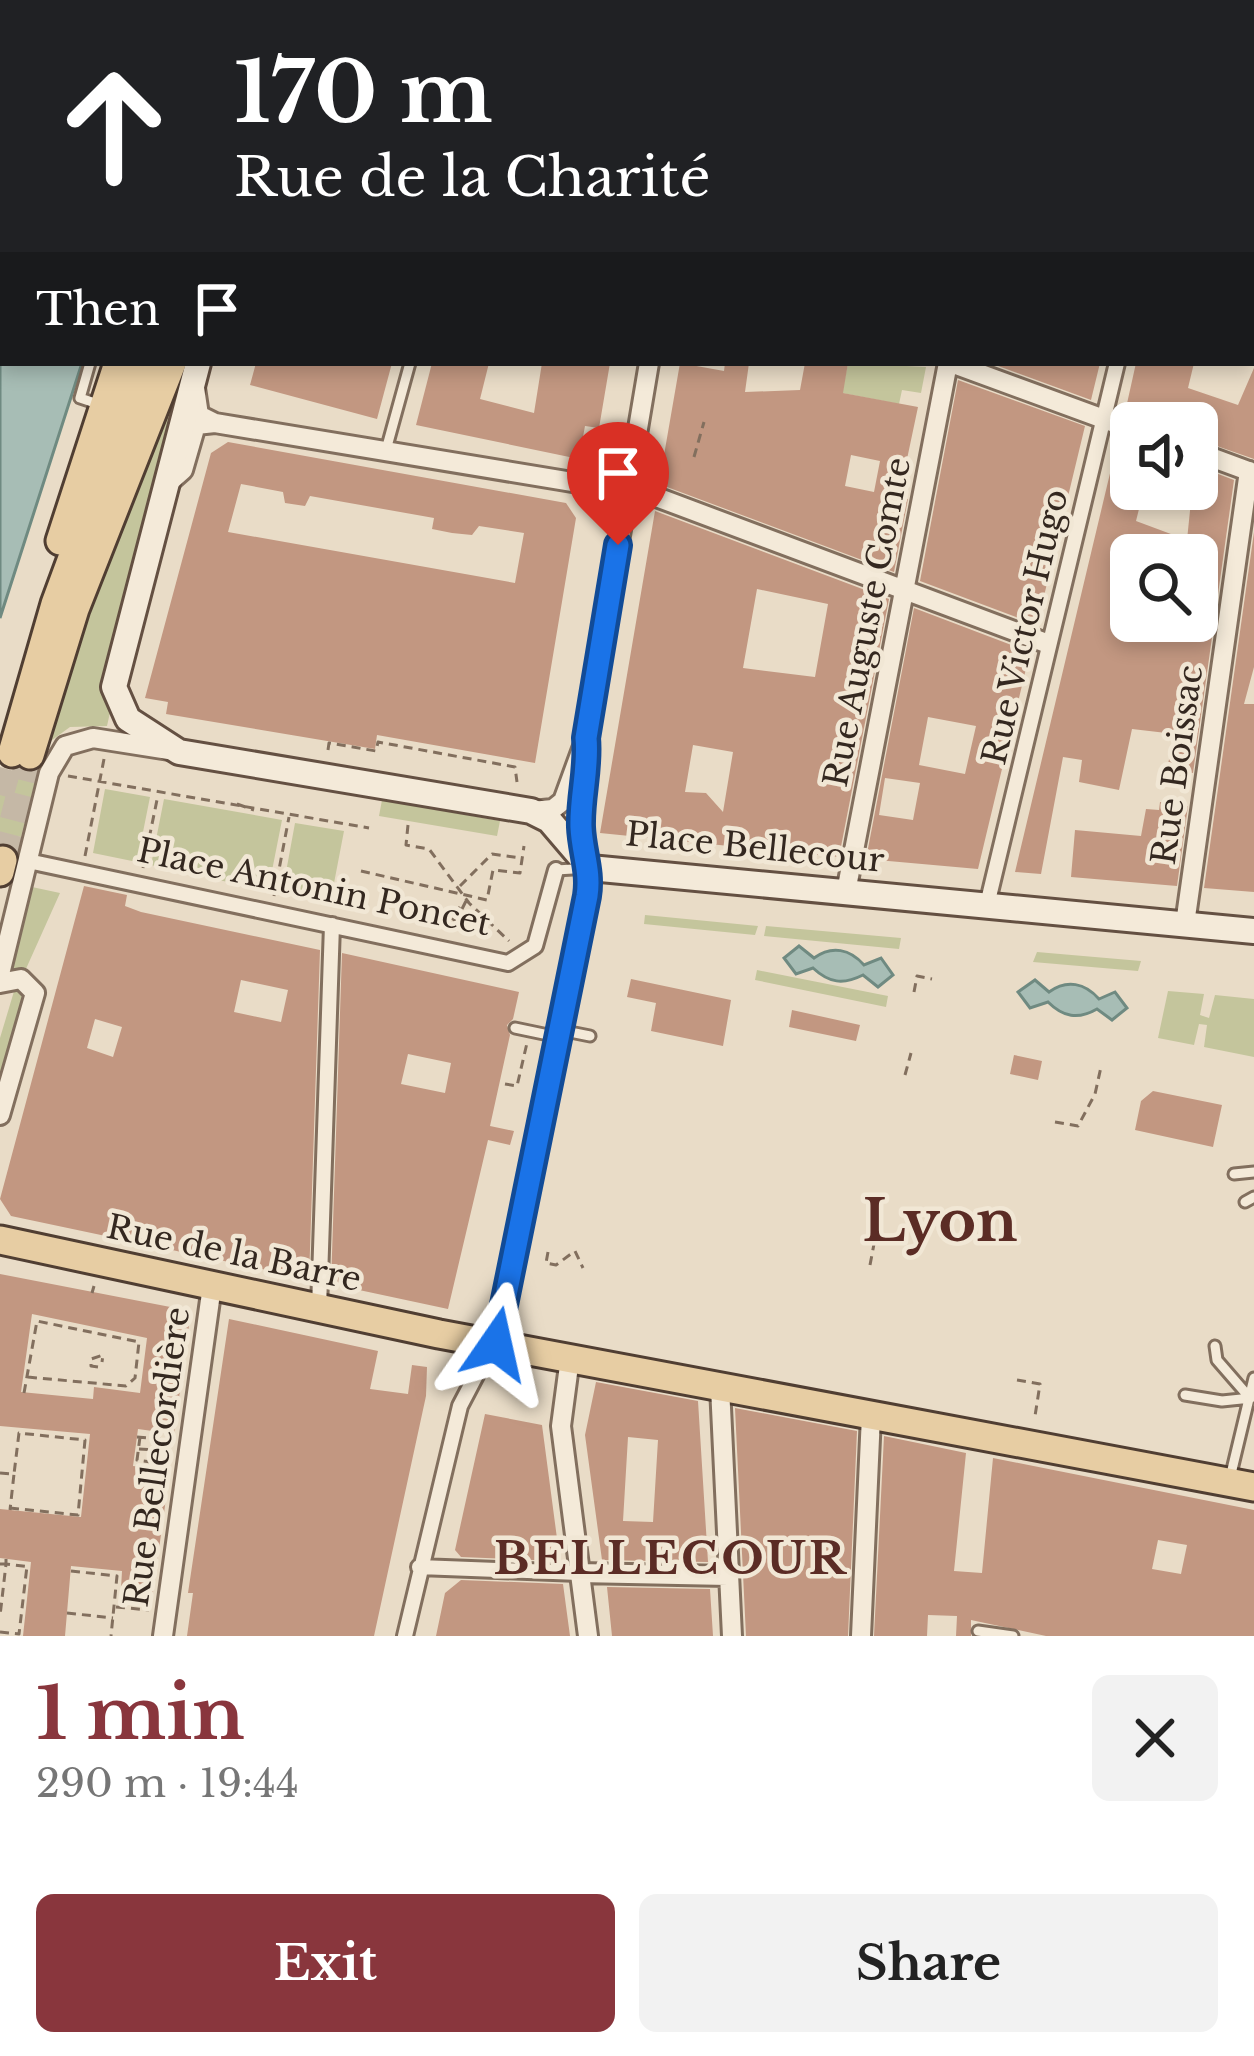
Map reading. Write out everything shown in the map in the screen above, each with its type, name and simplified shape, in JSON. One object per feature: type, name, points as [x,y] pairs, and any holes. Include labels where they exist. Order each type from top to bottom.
[{"type":"main road","points":[[14,746],[117,366]]},
{"type":"main road","points":[[14,746],[55,604],[143,366]]},
{"type":"main road","points":[[14,746],[188,368]]},
{"type":"main road","points":[[188,368],[165,486],[114,687],[128,718],[179,752],[531,812],[549,820],[590,868]]},
{"type":"main road","name":"Place Bellecour","points":[[590,868],[1254,931]]},
{"type":"main road","name":"Rue de la Barre","points":[[0,1240],[452,1336],[489,1354]]},
{"type":"main road","points":[[489,1354],[570,1358],[1241,1484]]},
{"type":"street","points":[[531,812],[553,809],[563,801],[586,738],[648,366]]},
{"type":"street","name":"Rue Auguste Comte","points":[[846,892],[948,366]]},
{"type":"street","points":[[957,366],[1110,422]]},
{"type":"street","name":"Rue Victor Hugo","points":[[987,905],[1046,643],[1116,366]]},
{"type":"street","points":[[188,368],[200,415],[215,423]]},
{"type":"street","points":[[165,486],[183,470],[196,425],[215,423],[651,495],[1046,643]]},
{"type":"street","points":[[1218,460],[1251,472]]},
{"type":"street","name":"Rue Boissac","points":[[1186,924],[1251,472]]},
{"type":"street","points":[[0,974],[10,864],[65,746],[93,738],[179,752]]},
{"type":"street","points":[[586,738],[589,764],[580,824],[590,868]]},
{"type":"street","name":"Place Antonin Poncet","points":[[10,864],[508,963],[535,946],[556,870]]},
{"type":"street","points":[[319,1308],[332,925]]},
{"type":"street","points":[[0,983],[21,979],[35,993],[0,1115]]},
{"type":"street","name":"Rue Bellecordière","points":[[163,1636],[212,1286]]},
{"type":"street","points":[[405,1636],[460,1406],[489,1354]]},
{"type":"street","points":[[570,1358],[561,1426],[588,1636]]},
{"type":"street","points":[[720,1387],[732,1636]]},
{"type":"street","points":[[861,1636],[871,1416]]},
{"type":"street","points":[[419,1567],[728,1576]]},
{"type":"lane","points":[[89,366],[80,398],[103,406]]},
{"type":"lane","points":[[385,453],[409,366]]},
{"type":"lane","name":"Place Antonin Poncet","points":[[556,870],[590,868]]},
{"type":"lane","name":"Place Bellecour","points":[[489,1354],[525,1201],[590,868]]},
{"type":"lane","points":[[514,1028],[590,1036]]},
{"type":"lane","points":[[1234,1174],[1254,1172]]},
{"type":"lane","points":[[1215,1346],[1217,1360],[1252,1398]]},
{"type":"lane","points":[[1241,1484],[1254,1378]]},
{"type":"lane","points":[[1185,1395],[1222,1401],[1252,1398]]},
{"type":"lane","points":[[978,1631],[1013,1636]]},
{"type":"path","points":[[694,457],[704,422]]},
{"type":"path","points":[[328,750],[329,743],[376,751],[378,742],[514,766],[517,782]]},
{"type":"path","points":[[85,857],[106,750]]},
{"type":"path","points":[[61,775],[369,828]]},
{"type":"path","points":[[143,870],[159,793]]},
{"type":"path","points":[[237,804],[254,810]]},
{"type":"path","points":[[274,898],[289,816]]},
{"type":"path","points":[[409,826],[406,845],[429,849],[467,900],[509,941]]},
{"type":"path","points":[[361,871],[488,900],[493,870],[520,873],[524,846]]},
{"type":"path","points":[[458,888],[492,854],[522,859]]},
{"type":"path","points":[[474,938],[451,917],[476,896]]},
{"type":"path","points":[[914,992],[917,976],[932,980]]},
{"type":"path","points":[[905,1075],[911,1053]]},
{"type":"path","points":[[505,1084],[517,1086],[524,1058]]},
{"type":"path","points":[[1055,1121],[1078,1126],[1095,1094],[1101,1067]]},
{"type":"path","points":[[880,1214],[884,1196]]},
{"type":"path","points":[[870,1264],[874,1244]]},
{"type":"path","points":[[548,1252],[546,1263],[556,1265],[575,1251],[583,1268]]},
{"type":"path","points":[[92,1293],[94,1286]]},
{"type":"path","points":[[24,1393],[37,1322],[139,1342],[135,1378],[126,1386],[27,1377]]},
{"type":"path","points":[[34,1335],[47,1337]]},
{"type":"path","points":[[1017,1380],[1040,1384],[1035,1416]]},
{"type":"path","points":[[20,1425],[10,1509],[78,1515],[86,1431]]},
{"type":"path","points":[[20,1433],[85,1440]]},
{"type":"path","points":[[176,1441],[138,1437],[137,1460],[186,1467]]},
{"type":"path","points":[[139,1449],[154,1450]]},
{"type":"path","points":[[0,1473],[14,1474]]},
{"type":"path","points":[[0,1616],[4,1562],[29,1566],[19,1634],[0,1632]]},
{"type":"path","points":[[71,1570],[118,1576],[111,1636]]},
{"type":"path","points":[[114,1607],[154,1610]]},
{"type":"path","points":[[67,1612],[113,1618]]},
{"type":"green space","points":[[181,366],[187,366],[107,726],[70,727],[48,743],[96,581]]},
{"type":"green space","points":[[847,366],[926,367],[921,393],[902,390],[899,404],[842,393]]},
{"type":"green space","points":[[0,771],[36,777],[21,837],[0,833]]},
{"type":"green space","points":[[105,789],[150,797],[137,862],[93,853]]},
{"type":"green space","points":[[164,799],[282,820],[268,891],[151,865]]},
{"type":"green space","points":[[382,800],[500,821],[497,836],[379,816]]},
{"type":"green space","points":[[295,823],[344,831],[330,904],[282,894]]},
{"type":"green space","points":[[32,887],[60,893],[25,971],[11,973]]},
{"type":"green space","points":[[645,915],[758,926],[755,935],[644,924]]},
{"type":"green space","points":[[766,926],[901,938],[899,949],[764,936]]},
{"type":"green space","points":[[1037,952],[1141,961],[1138,971],[1033,962]]},
{"type":"green space","points":[[757,970],[888,996],[886,1007],[755,980]]},
{"type":"green space","points":[[15,988],[27,989],[0,1095],[0,1038]]},
{"type":"green space","points":[[1168,991],[1204,994],[1200,1015],[1209,1018],[1215,995],[1254,999],[1254,1057],[1204,1047],[1207,1025],[1199,1024],[1194,1045],[1158,1038]]},
{"type":"water","points":[[0,366],[81,366],[0,618]]},
{"type":"water","points":[[799,946],[814,958],[834,950],[853,955],[864,965],[881,958],[893,975],[878,987],[863,975],[843,981],[813,968],[796,974],[784,958]]},
{"type":"water","points":[[1035,980],[1049,992],[1069,984],[1088,989],[1099,999],[1115,992],[1127,1008],[1112,1020],[1097,1009],[1077,1016],[1048,1002],[1030,1008],[1018,992]]},
{"type":"building","points":[[255,366],[391,366],[377,419],[250,385]]},
{"type":"building","points":[[431,366],[488,366],[480,399],[534,413],[542,366],[609,366],[599,428],[585,426],[579,459],[416,425]]},
{"type":"building","points":[[679,366],[724,371],[725,366],[749,366],[745,392],[800,390],[804,366],[848,366],[843,393],[918,407],[899,497],[908,499],[894,572],[659,484]],"holes":[[[851,455],[880,461],[874,492],[845,486]]]},
{"type":"building","points":[[998,366],[1099,366],[1091,400]]},
{"type":"building","points":[[1135,366],[1193,366],[1188,388],[1238,405],[1254,368],[1254,459],[1218,446],[1218,402],[1127,402]]},
{"type":"building","points":[[958,380],[1085,426],[1037,625],[920,581]]},
{"type":"building","points":[[228,442],[566,503],[576,518],[535,763],[377,735],[375,749],[166,714],[168,702],[145,698],[211,453]],"holes":[[[241,484],[283,492],[285,503],[305,506],[310,496],[434,518],[432,529],[452,533],[472,535],[479,526],[524,533],[515,583],[228,532]]]},
{"type":"building","points":[[1110,473],[1110,510],[1139,510],[1136,521],[1171,534],[1110,534],[1110,642],[1211,642],[1193,773],[1167,768],[1175,734],[1132,729],[1119,790],[1079,782],[1082,760],[1063,757],[1041,874],[1015,872]]},
{"type":"building","points":[[1218,474],[1234,480],[1218,594],[1218,534],[1188,534],[1190,510],[1218,510]]},
{"type":"building","points":[[655,511],[889,599],[839,857],[600,833]],"holes":[[[757,589],[828,604],[815,677],[743,668]],[[693,745],[733,752],[723,812],[706,793],[685,792]]]},
{"type":"building","points":[[1254,532],[1254,667],[1244,704],[1254,704],[1254,892],[1204,888]]},
{"type":"building","points":[[914,608],[1030,652],[978,869],[866,859]],"holes":[[[928,717],[976,726],[965,774],[919,765]],[[885,778],[920,783],[913,820],[879,815]]]},
{"type":"building","points":[[1160,802],[1188,806],[1177,886],[1071,877],[1075,830],[1141,836],[1146,809],[1159,810]]},
{"type":"building","points":[[84,886],[127,895],[125,906],[141,912],[320,950],[309,1279],[11,1216],[0,1199]],"holes":[[[241,980],[288,990],[281,1022],[234,1012]],[[95,1019],[122,1027],[113,1057],[87,1048]]]},
{"type":"building","points":[[342,953],[519,992],[507,1025],[510,1035],[490,1126],[514,1131],[510,1145],[488,1140],[448,1309],[331,1284]],"holes":[[[408,1054],[451,1063],[445,1093],[401,1084]]]},
{"type":"building","points":[[631,979],[731,1000],[723,1046],[651,1031],[656,1003],[627,997]]},
{"type":"building","points":[[792,1010],[860,1025],[856,1041],[789,1027]]},
{"type":"building","points":[[1014,1055],[1042,1061],[1038,1080],[1010,1074]]},
{"type":"building","points":[[1153,1091],[1222,1105],[1213,1147],[1135,1130],[1141,1101]]},
{"type":"building","points":[[0,1274],[191,1311],[174,1434],[138,1429],[133,1466],[170,1470],[153,1592],[121,1589],[122,1571],[71,1566],[65,1636],[23,1636],[31,1562],[0,1558],[0,1509],[81,1517],[90,1434],[0,1426]],"holes":[[[32,1314],[147,1338],[140,1393],[94,1387],[93,1399],[21,1392]]]},
{"type":"building","points":[[229,1319],[378,1351],[370,1389],[408,1394],[412,1365],[427,1367],[426,1396],[374,1636],[187,1636],[193,1593],[188,1593]]},
{"type":"building","points":[[596,1382],[698,1401],[708,1562],[602,1560],[585,1435]],"holes":[[[628,1437],[658,1440],[653,1522],[623,1521]]]},
{"type":"building","points":[[735,1408],[857,1431],[848,1636],[746,1636]]},
{"type":"building","points":[[485,1414],[542,1425],[560,1561],[461,1557],[455,1550]]},
{"type":"building","points":[[884,1436],[966,1453],[954,1571],[982,1573],[993,1458],[1254,1510],[1254,1636],[1046,1636],[971,1620],[971,1636],[956,1636],[957,1616],[928,1615],[927,1636],[874,1636]],"holes":[[[1158,1540],[1187,1545],[1181,1574],[1152,1569]]]},
{"type":"building","points":[[461,1580],[563,1584],[570,1636],[436,1636],[445,1593]]},
{"type":"building","points":[[607,1587],[710,1589],[713,1636],[612,1636]]},
{"type":"tunnel","points":[[0,795],[12,753]]},
{"type":"tunnel","points":[[3,860],[30,755]]},
{"type":"district","name":"Lyon","points":[[940,1221]]},
{"type":"district","name":"BELLECOUR","points":[[671,1558]]},
{"type":"route","points":[[496,1344],[587,896],[590,868],[580,824],[589,764],[586,738],[618,545]]}]
